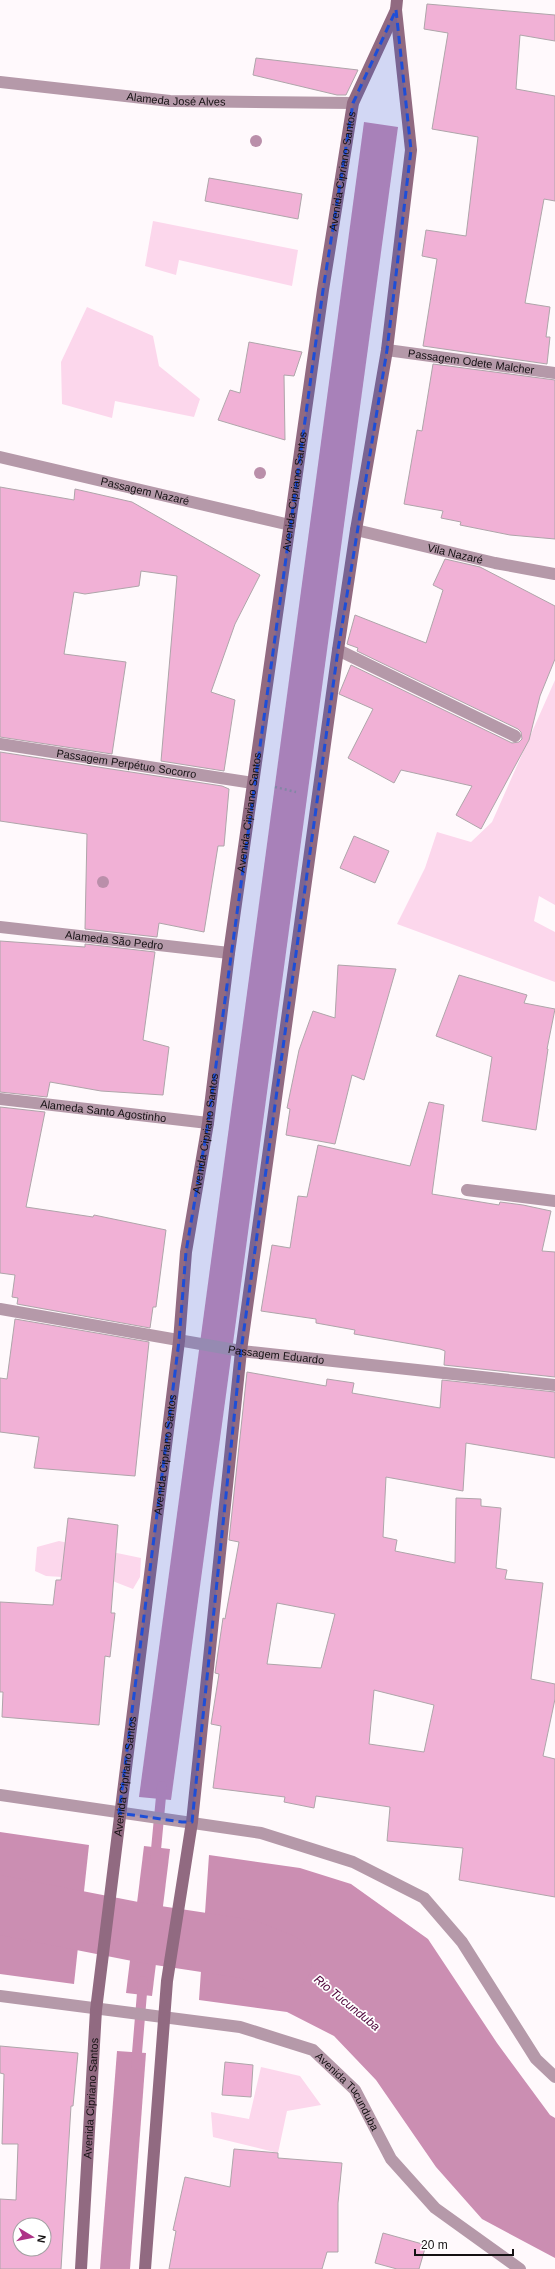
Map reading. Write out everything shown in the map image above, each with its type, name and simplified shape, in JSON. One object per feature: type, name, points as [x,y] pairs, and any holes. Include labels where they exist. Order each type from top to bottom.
[{"type":"street","name":"Avenida Cipriano Santos","points":[[81,2269],[96,2010],[116,1834],[125,1814],[179,1341],[186,1252],[208,1123],[229,953],[322,290],[353,103],[397,5]]},
{"type":"street","name":"Avenida Cipriano Santos","points":[[145,2269],[160,2017],[168,1981],[188,1842],[187,1822],[241,1351],[338,650],[356,530],[387,350],[411,150],[397,5]]},
{"type":"street","name":"Alameda José Alves","points":[[0,82],[170,101],[353,103]]},
{"type":"street","name":"Passagem Odete Malcher","points":[[387,350],[555,373]]},
{"type":"street","name":"Passagem Nazaré","points":[[0,457],[290,525]]},
{"type":"street","name":"Vila Nazaré","points":[[356,530],[495,563],[555,574]]},
{"type":"street","points":[[338,650],[515,736]]},
{"type":"street","name":"Passagem Perpétuo Socorro","points":[[0,744],[253,783]]},
{"type":"street","name":"Alameda São Pedro","points":[[0,927],[229,953]]},
{"type":"street","name":"Alameda Santo Agostinho","points":[[0,1099],[208,1123]]},
{"type":"street","points":[[467,1190],[555,1201]]},
{"type":"street","name":"Passagem Eduardo","points":[[0,1309],[241,1351],[555,1384]]},
{"type":"street","points":[[0,1795],[261,1833],[353,1862],[424,1898],[462,1942],[536,2059],[555,2078]]},
{"type":"street","name":"Avenida Tucunduba","points":[[0,1996],[96,2010],[240,2027],[313,2050],[355,2090],[391,2159],[434,2208],[520,2269]]},
{"type":"highlighted area","points":[[396,10],[411,150],[387,350],[338,650],[241,1351],[192,1822],[182,1822],[119,1813],[179,1341],[186,1252],[208,1123],[323,290],[353,103]]},
{"type":"shaded area","points":[[153,221],[298,250],[292,286],[179,260],[176,275],[145,266]]},
{"type":"shaded area","points":[[87,307],[153,336],[159,366],[200,399],[194,417],[115,401],[112,418],[62,404],[61,362]]},
{"type":"shaded area","points":[[555,680],[555,905],[539,896],[534,921],[555,932],[555,982],[397,924],[425,868],[437,832],[471,842],[492,822]]},
{"type":"shaded area","points":[[59,1541],[141,1558],[140,1577],[133,1589],[110,1580],[46,1576],[35,1571],[37,1547]]},
{"type":"shaded area","points":[[261,2067],[300,2076],[321,2105],[287,2111],[278,2153],[213,2137],[211,2112],[249,2119]]},
{"type":"water","points":[[364,122],[398,127],[171,1800],[139,1797]]},
{"type":"water","points":[[0,1832],[89,1845],[74,1984],[0,1974]]},
{"type":"water","points":[[144,1846],[170,1849],[152,1996],[126,1993]]},
{"type":"water","points":[[209,1855],[300,1868],[351,1884],[428,1939],[497,2043],[550,2115],[555,2118],[555,2258],[482,2219],[436,2167],[376,2080],[334,2036],[287,2012],[199,2000]]},
{"type":"water","points":[[117,2051],[146,2053],[130,2269],[100,2269]]},
{"type":"building","points":[[427,4],[555,15],[555,41],[520,35],[516,89],[555,96],[555,201],[544,199],[525,303],[550,307],[546,337],[550,337],[547,364],[423,346],[437,259],[422,256],[426,230],[466,236],[478,137],[432,129],[448,33],[424,29]]},
{"type":"building","points":[[256,58],[358,70],[346,95],[337,95],[253,75]]},
{"type":"building","points":[[209,178],[302,194],[298,219],[205,201]]},
{"type":"building","points":[[249,342],[302,352],[294,376],[284,375],[285,440],[218,420],[230,390],[240,393]]},
{"type":"building","points":[[433,364],[555,380],[555,539],[510,535],[460,525],[461,522],[441,518],[443,511],[404,504],[417,430],[422,431]]},
{"type":"building","points":[[0,487],[74,500],[75,489],[132,502],[260,575],[235,624],[211,692],[235,700],[224,771],[161,761],[177,576],[141,571],[139,586],[85,594],[74,592],[64,654],[126,662],[112,754],[0,737]]},
{"type":"building","points":[[445,559],[480,567],[555,606],[555,659],[540,696],[529,740],[481,829],[456,815],[472,786],[401,770],[394,783],[348,758],[373,709],[339,694],[351,665],[512,743],[519,742],[522,739],[521,732],[518,729],[357,651],[358,648],[347,644],[355,615],[426,643],[443,590],[433,585]]},
{"type":"building","points":[[0,752],[222,786],[229,789],[224,846],[218,846],[204,932],[159,923],[157,937],[85,929],[87,834],[0,821]]},
{"type":"building","points":[[354,836],[389,851],[375,883],[340,868]]},
{"type":"building","points":[[0,941],[85,947],[85,944],[155,952],[143,1040],[169,1047],[163,1095],[101,1091],[50,1082],[47,1097],[0,1092]]},
{"type":"building","points":[[338,965],[396,969],[364,1080],[352,1075],[335,1144],[286,1135],[290,1109],[287,1108],[299,1050],[313,1011],[335,1018]]},
{"type":"building","points":[[459,975],[527,995],[524,1003],[555,1009],[547,1049],[536,1130],[482,1121],[492,1057],[436,1036]]},
{"type":"building","points":[[429,1102],[444,1105],[432,1194],[499,1205],[500,1202],[523,1205],[551,1211],[542,1251],[555,1252],[555,1377],[444,1365],[445,1351],[440,1349],[354,1334],[355,1330],[316,1323],[316,1319],[261,1311],[272,1245],[290,1248],[298,1196],[307,1197],[318,1145],[410,1166]]},
{"type":"building","points":[[0,1107],[45,1112],[26,1207],[93,1217],[94,1215],[166,1230],[156,1307],[153,1307],[150,1328],[17,1304],[18,1298],[12,1297],[15,1275],[0,1273]]},
{"type":"building","points":[[15,1319],[149,1342],[135,1476],[34,1468],[39,1437],[0,1432],[0,1378],[7,1379]]},
{"type":"building","points":[[247,1372],[326,1386],[327,1379],[354,1383],[352,1393],[440,1408],[442,1380],[555,1392],[555,1458],[466,1443],[463,1491],[386,1477],[383,1537],[397,1540],[395,1551],[455,1563],[456,1498],[481,1499],[481,1506],[501,1508],[496,1568],[507,1570],[505,1579],[543,1583],[531,1679],[555,1684],[555,1699],[543,1756],[555,1759],[555,1897],[459,1880],[463,1848],[387,1841],[390,1807],[316,1796],[314,1808],[284,1802],[285,1797],[213,1788],[221,1726],[211,1724],[219,1674],[215,1673],[223,1618],[225,1619],[239,1542],[229,1540]],"holes":[[[277,1603],[335,1614],[321,1668],[267,1664]],[[374,1690],[434,1705],[424,1752],[369,1744]]]},
{"type":"building","points":[[68,1518],[118,1525],[111,1613],[115,1613],[110,1657],[105,1656],[99,1725],[2,1717],[3,1692],[0,1692],[0,1602],[53,1605],[56,1580],[61,1580]]},
{"type":"building","points":[[0,2046],[78,2053],[73,2106],[71,2106],[61,2269],[0,2269],[0,2199],[16,2200],[18,2144],[2,2144],[4,2074],[0,2073]]},
{"type":"building","points":[[225,2062],[253,2065],[251,2097],[222,2095]]},
{"type":"building","points":[[234,2149],[278,2153],[278,2158],[342,2163],[338,2203],[338,2252],[327,2252],[322,2269],[169,2269],[176,2231],[173,2230],[185,2177],[230,2187]]},
{"type":"building","points":[[383,2233],[426,2245],[419,2269],[397,2269],[375,2263]]},
{"type":"waterway","points":[[155,1860],[162,1786]]},
{"type":"waterway","name":"Rio Tucunduba","points":[[0,1905],[148,1934],[247,1949],[282,1963]]},
{"type":"waterway","points":[[136,2065],[143,1981]]}]
